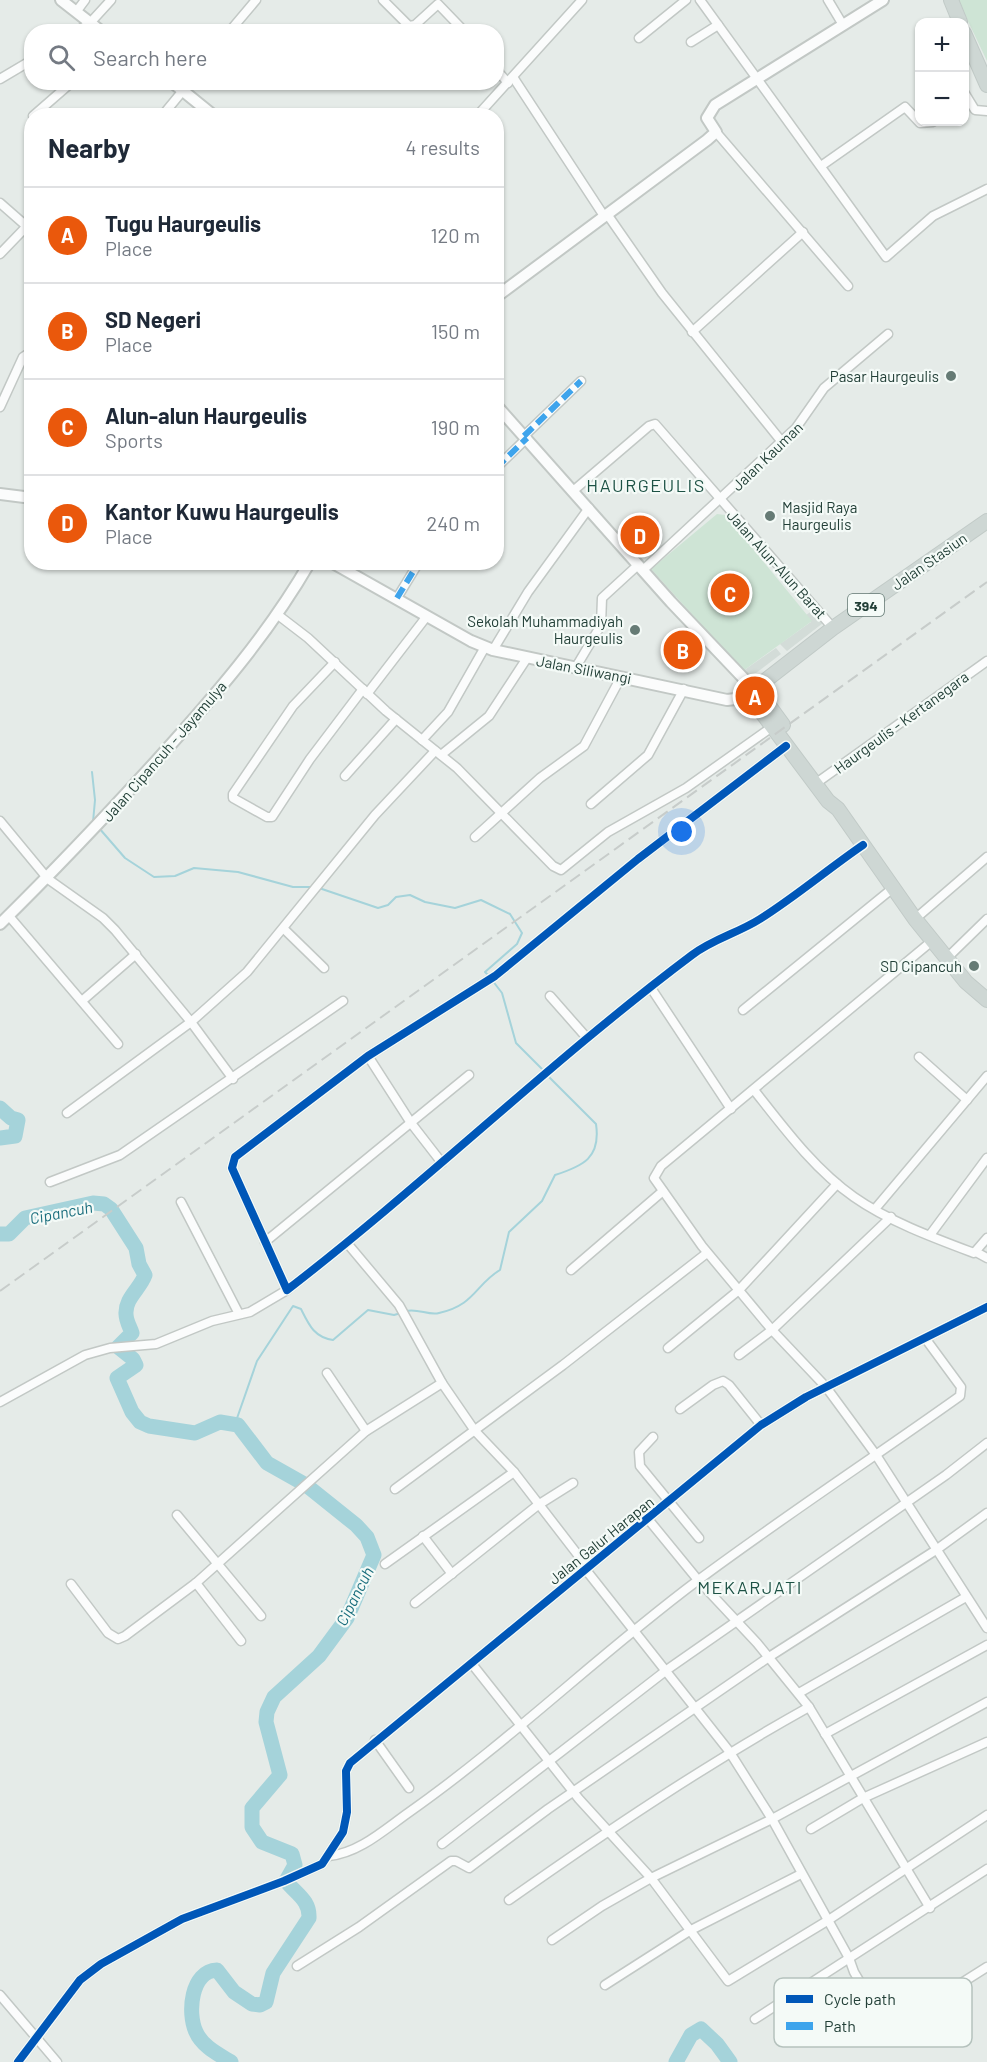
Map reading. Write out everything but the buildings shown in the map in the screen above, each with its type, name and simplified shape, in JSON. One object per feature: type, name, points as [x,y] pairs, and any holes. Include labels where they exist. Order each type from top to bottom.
[{"type":"main road","points":[[951,0],[958,18]]},
{"type":"main road","points":[[969,44],[987,85]]},
{"type":"main road","name":"Jalan Stasiun","points":[[749,687],[987,521]]},
{"type":"main road","points":[[749,687],[772,727],[818,781]]},
{"type":"main road","points":[[749,687],[915,919],[966,982],[987,1000]]},
{"type":"street","points":[[61,0],[90,23],[111,0]]},
{"type":"street","points":[[76,12],[85,0]]},
{"type":"street","points":[[236,24],[256,0]]},
{"type":"street","points":[[383,0],[407,24]]},
{"type":"street","points":[[504,87],[582,0]]},
{"type":"street","points":[[639,38],[686,0]]},
{"type":"street","points":[[700,0],[886,257],[933,216],[987,189]]},
{"type":"street","points":[[828,0],[843,25]]},
{"type":"street","points":[[848,286],[716,132],[707,118],[710,109],[883,0]]},
{"type":"street","points":[[416,24],[440,2],[458,24]]},
{"type":"street","points":[[692,42],[718,25]]},
{"type":"street","points":[[0,79],[24,65]]},
{"type":"street","points":[[504,75],[511,80],[605,215],[692,332],[782,442]]},
{"type":"street","points":[[42,108],[63,90]]},
{"type":"street","points":[[169,108],[184,90]]},
{"type":"street","points":[[189,90],[206,108]]},
{"type":"street","points":[[485,108],[502,90]]},
{"type":"street","points":[[821,166],[905,107],[909,108],[915,116]]},
{"type":"street","points":[[969,108],[978,112],[987,111]]},
{"type":"street","points":[[504,291],[716,132]]},
{"type":"street","points":[[0,203],[24,225]]},
{"type":"street","points":[[692,332],[803,232]]},
{"type":"street","points":[[0,254],[24,233]]},
{"type":"street","name":"Jalan Kauman","points":[[576,667],[601,625],[602,598],[720,501],[803,422],[825,388],[888,334]]},
{"type":"street","points":[[0,407],[24,356]]},
{"type":"street","points":[[504,460],[581,381]]},
{"type":"street","points":[[504,414],[749,687]]},
{"type":"street","name":"Jalan Alun-Alun Barat","points":[[573,491],[649,426],[656,424],[720,501],[833,628]]},
{"type":"street","points":[[0,494],[24,497]]},
{"type":"street","points":[[422,740],[448,712],[489,648],[589,508]]},
{"type":"street","name":"Jalan Cipancuh - Jayamulya","points":[[0,924],[48,879],[208,703],[278,615],[304,570]]},
{"type":"street","name":"Jalan Siliwangi","points":[[346,570],[489,648],[527,658],[737,700],[749,687]]},
{"type":"street","points":[[397,598],[414,570]]},
{"type":"street","points":[[278,615],[438,753],[501,811],[553,866],[561,870],[614,828],[686,788],[772,727]]},
{"type":"street","points":[[335,662],[293,706],[232,795],[233,798],[267,817],[272,817],[310,759],[427,616]]},
{"type":"street","points":[[67,1113],[190,1022],[247,972],[314,893],[375,815],[438,753],[489,716],[527,658]]},
{"type":"street","name":"Haurgeulis - Kertanegara","points":[[818,781],[985,665]]},
{"type":"street","points":[[476,837],[501,811],[540,778],[584,746],[621,677]]},
{"type":"street","points":[[591,804],[648,755],[684,689]]},
{"type":"street","points":[[345,776],[396,719]]},
{"type":"street","points":[[287,1290],[232,1168],[232,1161],[368,1056],[495,976],[567,915],[786,746]]},
{"type":"street","points":[[0,821],[48,879],[103,918],[136,954],[232,1079]]},
{"type":"street","points":[[0,1402],[85,1355],[110,1348],[144,1346],[212,1321],[263,1306],[347,1243],[586,1038],[692,955],[723,936],[759,919],[863,845]]},
{"type":"street","points":[[915,919],[987,857]]},
{"type":"street","points":[[743,1010],[893,888]]},
{"type":"street","points":[[9,916],[83,1000],[118,1044]]},
{"type":"street","points":[[946,959],[987,920]]},
{"type":"street","points":[[284,929],[324,968]]},
{"type":"street","points":[[932,941],[661,1166],[654,1178],[707,1253],[772,1330],[826,1387],[876,1455],[987,1628]]},
{"type":"street","points":[[83,1000],[136,954]]},
{"type":"street","points":[[651,988],[731,1108]]},
{"type":"street","points":[[550,996],[586,1038]]},
{"type":"street","points":[[50,1182],[115,1158],[343,1001]]},
{"type":"street","points":[[368,1056],[411,1123],[442,1163]]},
{"type":"street","points":[[919,1057],[967,1100]]},
{"type":"street","points":[[265,1242],[469,1075]]},
{"type":"street","points":[[874,1209],[987,1076]]},
{"type":"street","points":[[754,1090],[795,1141],[837,1184],[874,1209],[987,1258]]},
{"type":"street","points":[[930,1234],[987,1158]]},
{"type":"street","points":[[668,1348],[739,1290],[837,1184]]},
{"type":"street","points":[[571,1270],[663,1191]]},
{"type":"street","points":[[181,1202],[239,1314]]},
{"type":"street","points":[[739,1355],[772,1330],[891,1217]]},
{"type":"street","points":[[976,1252],[987,1238]]},
{"type":"street","points":[[347,1243],[399,1305],[442,1383],[475,1431],[514,1473],[729,1752],[772,1819],[858,1978]]},
{"type":"street","points":[[395,1489],[475,1431],[707,1253]]},
{"type":"street","name":"Jalan Galur Harapan","points":[[18,2062],[80,1980],[101,1964],[182,1918],[315,1868],[329,1856],[339,1841],[345,1822],[348,1767],[375,1740],[472,1664],[760,1425],[790,1405],[987,1307]]},
{"type":"street","points":[[329,1856],[359,1847],[438,1792],[633,1630],[698,1580],[962,1393],[961,1387],[925,1338]]},
{"type":"street","points":[[327,1373],[366,1431]]},
{"type":"street","points":[[680,1409],[713,1385],[723,1381],[729,1385],[760,1425]]},
{"type":"street","points":[[71,1584],[108,1633],[118,1639],[125,1636],[196,1583],[304,1489],[366,1431],[442,1383]]},
{"type":"street","points":[[653,1437],[639,1452],[638,1462],[699,1538]]},
{"type":"street","points":[[442,1844],[665,1671],[905,1501],[946,1475],[987,1443]]},
{"type":"street","points":[[385,1564],[514,1473]]},
{"type":"street","points":[[415,1603],[538,1505],[573,1483]]},
{"type":"street","points":[[297,1966],[359,1928],[451,1861],[456,1861],[469,1868],[573,1792],[769,1657],[936,1550],[987,1513]]},
{"type":"street","points":[[177,1515],[261,1616]]},
{"type":"street","points":[[648,1519],[698,1580],[800,1693],[930,1908]]},
{"type":"street","points":[[423,1536],[452,1574]]},
{"type":"street","points":[[196,1583],[241,1641]]},
{"type":"street","points":[[800,1693],[966,1597]]},
{"type":"street","points":[[825,1734],[987,1645]]},
{"type":"street","points":[[472,1664],[573,1792],[651,1878],[728,1981],[827,1921],[987,1815]]},
{"type":"street","points":[[552,1940],[602,1906],[651,1878],[772,1819],[987,1702]]},
{"type":"street","points":[[508,1900],[608,1830],[729,1752],[809,1707]]},
{"type":"street","points":[[375,1740],[409,1788]]},
{"type":"street","points":[[811,1829],[863,1798],[987,1742]]},
{"type":"street","points":[[818,1978],[930,1908],[987,1869]]},
{"type":"street","points":[[605,1985],[691,1930],[801,1874]]},
{"type":"street","points":[[970,1978],[987,1967]]},
{"type":"street","points":[[0,1995],[57,2062]]},
{"type":"street","points":[[755,2019],[774,2007]]},
{"type":"shaded area","points":[[812,611],[823,623],[787,651],[780,644],[811,622],[806,615]]},
{"type":"shaded area","points":[[776,648],[781,654],[748,679],[743,671]]},
{"type":"green space","points":[[958,0],[987,0],[987,61],[969,23],[969,18],[967,18]]},
{"type":"green space","points":[[717,514],[725,515],[812,621],[743,671],[651,569]]},
{"type":"waterway","points":[[92,772],[95,800],[93,822]]},
{"type":"waterway","points":[[99,828],[125,858],[154,877],[175,876],[194,868],[238,872],[293,887],[313,887]]},
{"type":"waterway","points":[[319,888],[378,908],[388,905],[396,897],[410,895],[425,902],[455,908],[481,900],[510,914],[522,933],[517,944],[485,972],[489,976]]},
{"type":"waterway","points":[[492,980],[502,993],[516,1043],[544,1071]]},
{"type":"waterway","points":[[406,1311],[439,1313],[468,1300],[500,1270],[509,1232],[542,1201],[555,1175],[582,1164],[593,1153],[597,1136],[596,1124],[548,1076]]},
{"type":"waterway","name":"Cipancuh","points":[[0,1108],[11,1118],[18,1120],[15,1136],[0,1138]]},
{"type":"waterway","name":"Cipancuh","points":[[0,1234],[9,1234],[25,1218],[93,1203],[104,1204],[111,1209],[136,1248],[139,1264],[145,1275],[126,1308],[132,1333],[118,1347],[133,1359],[136,1365],[117,1378],[132,1412],[140,1422],[149,1426],[195,1433],[220,1422],[238,1425],[267,1463],[306,1485],[356,1525],[367,1537],[374,1555],[347,1618],[319,1656],[274,1697],[267,1712],[266,1722],[280,1775],[252,1808],[252,1827],[262,1842],[292,1854],[295,1865],[286,1881],[305,1902],[309,1918],[273,1973],[266,2002],[260,2005],[252,2004],[234,1992],[217,1970],[201,1977],[193,1994],[193,2024],[206,2046],[231,2062]]},
{"type":"waterway","points":[[235,1424],[257,1361],[293,1306],[301,1309],[317,1333],[333,1340],[368,1310],[394,1315],[401,1313]]},
{"type":"waterway","name":"Cipancuh","points":[[676,2062],[691,2035],[701,2029],[717,2044],[730,2062]]},
{"type":"railway","points":[[0,1291],[987,582]]},
{"type":"marked path","points":[[524,436],[581,381]]},
{"type":"marked path","points":[[504,460],[527,438]]},
{"type":"marked path","points":[[397,598],[414,570]]},
{"type":"cycle path","points":[[786,746],[638,859],[495,976],[368,1056],[235,1157],[232,1168],[287,1290],[339,1249],[640,995],[692,955],[760,919],[786,902],[863,845]]},
{"type":"cycle path","points":[[18,2062],[80,1980],[101,1964],[182,1919],[284,1881],[322,1864],[343,1832],[347,1812],[346,1771],[350,1763],[761,1425],[806,1397],[987,1307]]},
{"type":"place","name":"Pasar Haurgeulis","points":[[951,376]]},
{"type":"place","name":"Masjid Raya Haurgeulis","points":[[770,516]]},
{"type":"place","name":"Kantor Kuwu Haurgeulis","points":[[640,535]]},
{"type":"place","name":"Alun-alun Haurgeulis","points":[[730,593]]},
{"type":"place","name":"Sekolah Muhammadiyah Haurgeulis","points":[[635,630]]},
{"type":"place","name":"SD Negeri","points":[[683,650]]},
{"type":"place","name":"Tugu Haurgeulis","points":[[755,696]]},
{"type":"place","name":"SD Cipancuh","points":[[974,966]]},
{"type":"district","name":"HAURGEULIS","points":[[646,485]]},
{"type":"district","name":"MEKARJATI","points":[[750,1587]]}]
